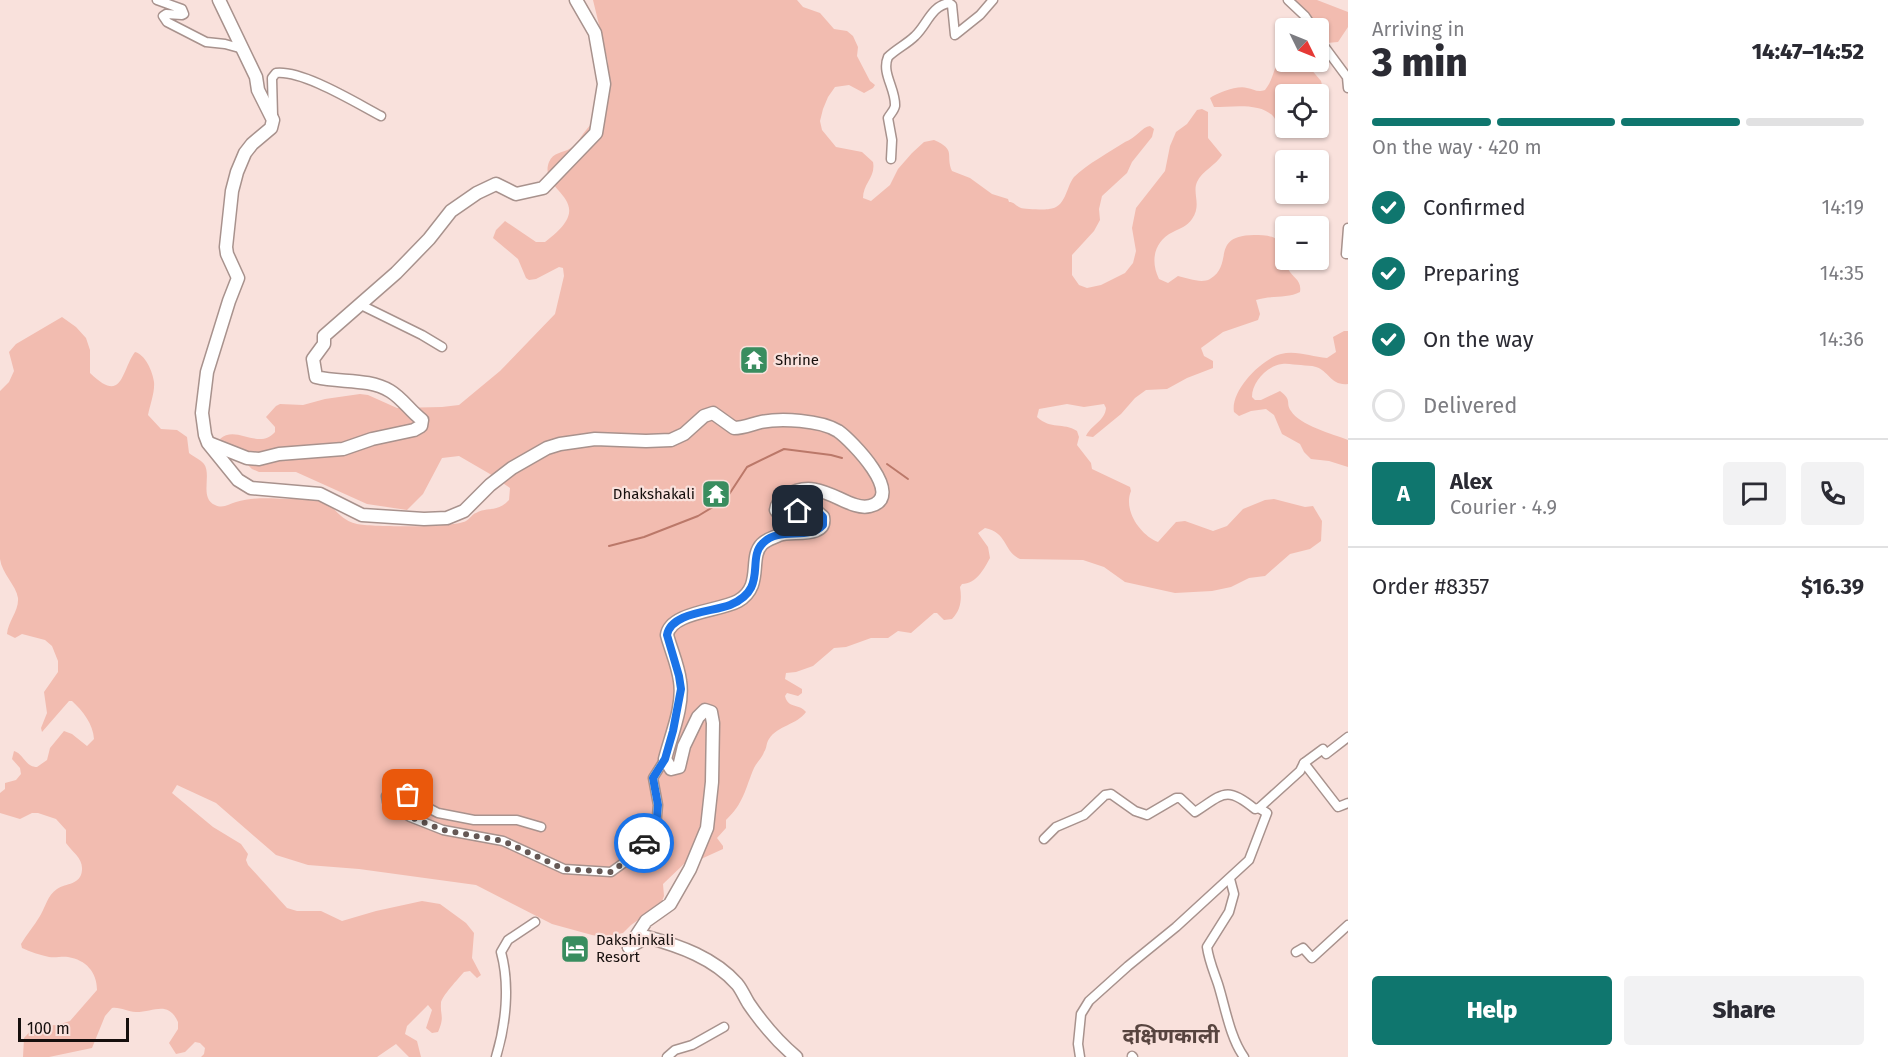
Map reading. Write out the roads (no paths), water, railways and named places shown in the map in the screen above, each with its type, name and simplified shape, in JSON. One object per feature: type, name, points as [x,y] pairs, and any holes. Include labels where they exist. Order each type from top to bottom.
[{"type":"main road","points":[[219,0],[256,77],[258,90],[273,120],[271,128],[245,153],[232,191],[226,247],[238,278],[207,372],[202,413],[208,443],[238,480],[251,488],[320,494],[362,515],[434,519],[457,515],[464,511],[490,485],[512,468],[547,448],[594,439],[670,440],[684,434],[704,416],[713,413],[734,428],[763,422],[789,421],[825,426],[845,436],[873,468],[881,486],[880,499],[873,505],[865,507],[814,490],[800,490],[787,496],[777,505],[778,513],[784,516],[798,511],[815,510],[823,517],[824,523],[821,528],[810,532],[783,533],[764,542],[759,549],[754,579],[747,594],[730,605],[683,617],[670,626],[667,635],[681,689],[665,759],[671,769],[679,768],[684,746],[698,717],[705,710],[711,712],[713,719],[712,782],[707,828],[690,869],[670,904],[646,921],[629,947],[647,937],[682,946],[726,973],[762,1020],[796,1057]]},
{"type":"main road","points":[[208,443],[248,458],[259,459],[279,454],[343,449],[372,439],[414,430],[421,426],[422,420],[392,392],[373,383],[334,381],[316,377],[313,359],[324,344],[324,336],[396,273],[429,239],[451,211],[477,193],[496,184],[516,194],[543,188],[596,133],[604,84],[595,33],[576,0]]},
{"type":"street","points":[[157,0],[183,9],[184,14],[182,15],[166,14],[163,16],[167,22],[206,42],[243,49]]},
{"type":"street","points":[[891,159],[892,140],[888,118],[894,110],[895,103],[886,71],[885,62],[888,57],[920,32],[930,15],[945,3],[952,5],[955,35],[980,15],[993,0]]},
{"type":"street","points":[[1288,0],[1306,18]]},
{"type":"street","points":[[1329,52],[1347,76],[1348,88]]},
{"type":"street","points":[[273,120],[272,78],[276,73],[296,75],[381,116]]},
{"type":"street","points":[[1348,228],[1346,254],[1348,254]]},
{"type":"street","points":[[359,304],[442,347]]},
{"type":"street","points":[[1259,808],[1300,771],[1304,763],[1323,749],[1326,754],[1348,738]]},
{"type":"street","points":[[541,827],[517,820],[474,820],[438,813],[415,801],[404,792],[396,790],[390,790],[386,796],[387,802],[410,817],[443,830],[503,841],[564,869],[611,872],[636,854],[656,827],[658,805],[653,778],[665,759]]},
{"type":"street","points":[[1304,763],[1338,807],[1348,803]]},
{"type":"street","points":[[1044,838],[1056,826],[1084,815],[1105,795],[1112,794],[1135,811],[1147,815],[1176,798],[1180,798],[1195,812],[1225,794],[1234,794],[1255,809],[1259,808],[1267,813],[1249,860],[1176,927],[1089,1001],[1081,1014],[1078,1044],[1080,1057]]},
{"type":"street","points":[[1230,879],[1234,894],[1229,912],[1207,947],[1223,1005],[1244,1057]]},
{"type":"street","points":[[496,1057],[501,1039],[507,972],[501,952],[508,940],[535,922]]},
{"type":"street","points":[[1296,952],[1303,948],[1312,958],[1348,925]]},
{"type":"street","points":[[667,1057],[675,1050],[692,1045],[724,1027]]},
{"type":"waterway","points":[[609,546],[644,537],[698,516],[726,499],[747,467],[784,449],[842,458]]},
{"type":"waterway","points":[[887,464],[908,479]]},
{"type":"place","name":"Shrine","points":[[754,360]]},
{"type":"place","name":"Dhakshakali","points":[[716,494]]},
{"type":"place","name":"Dakshinkali Resort","points":[[575,949]]},
{"type":"district","name":"दक्षि‍णकाली","points":[[1171,1036]]}]
